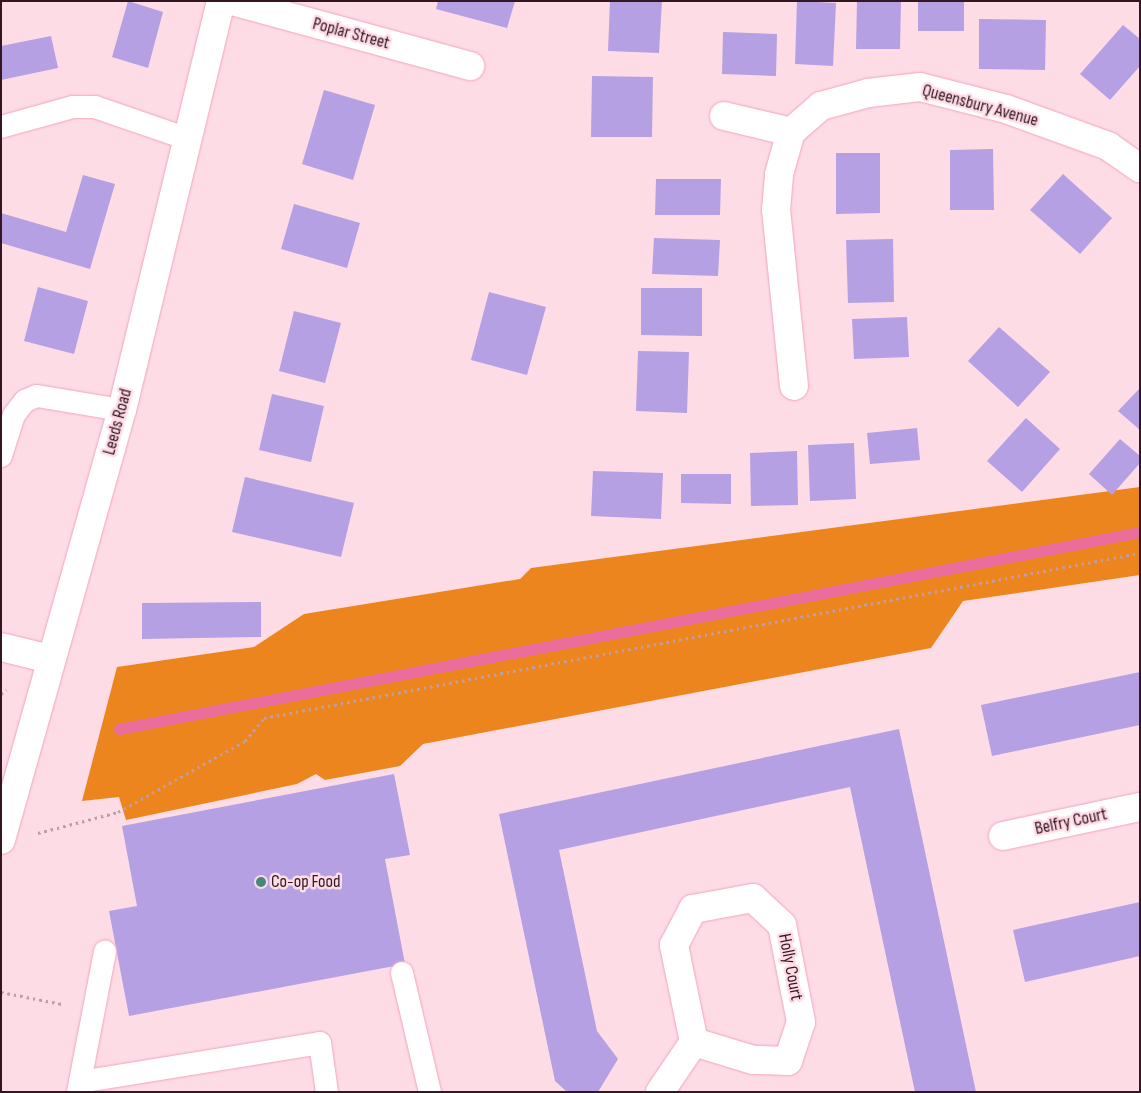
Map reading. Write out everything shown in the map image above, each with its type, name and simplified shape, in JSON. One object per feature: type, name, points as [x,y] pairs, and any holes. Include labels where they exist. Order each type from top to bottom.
[{"type":"street","name":"Leeds Road","points":[[1,840],[50,659],[122,410],[185,138],[221,1]]},
{"type":"street","name":"Poplar Street","points":[[232,1],[470,66]]},
{"type":"street","name":"Queensbury Avenue","points":[[791,132],[821,106],[868,93],[920,87],[1025,116],[1108,146],[1140,168]]},
{"type":"street","points":[[724,116],[791,132],[779,174],[776,210],[794,386]]},
{"type":"street","points":[[1,647],[50,659]]},
{"type":"street","name":"Belfry Court","points":[[1003,836],[1140,807]]},
{"type":"street","name":"Holly Court","points":[[753,898],[782,925],[801,1022],[788,1061],[753,1060],[694,1042],[674,945],[693,910],[753,898]]},
{"type":"street","points":[[660,1092],[694,1042]]},
{"type":"lane","points":[[1,127],[73,107],[95,107],[185,138]]},
{"type":"lane","points":[[1,456],[14,415],[25,401],[37,396],[122,410]]},
{"type":"lane","points":[[105,952],[79,1087],[320,1044],[327,1092]]},
{"type":"lane","points":[[402,973],[430,1092]]},
{"type":"path","points":[[28,836],[118,812],[245,741],[264,718],[1140,553]]},
{"type":"path","points":[[1,992],[94,1010]]},
{"type":"shaded area","points":[[1140,487],[1140,575],[963,601],[931,648],[423,744],[400,766],[325,780],[316,774],[297,784],[126,820],[119,797],[82,801],[117,667],[254,647],[304,614],[520,579],[531,568]]},
{"type":"building","points":[[128,1],[163,12],[148,68],[112,57]]},
{"type":"building","points":[[438,1],[515,1],[507,28],[436,9]]},
{"type":"building","points":[[610,1],[662,1],[659,53],[608,51]]},
{"type":"building","points":[[797,1],[836,3],[833,66],[795,64]]},
{"type":"building","points":[[857,1],[901,1],[900,49],[856,49]]},
{"type":"building","points":[[918,1],[964,1],[964,31],[918,31]]},
{"type":"building","points":[[979,19],[1046,20],[1045,70],[979,69]]},
{"type":"building","points":[[1123,25],[1140,39],[1140,66],[1110,100],[1080,74]]},
{"type":"building","points":[[723,32],[777,34],[776,76],[722,74]]},
{"type":"building","points":[[51,36],[58,68],[1,80],[1,46]]},
{"type":"building","points":[[592,76],[653,77],[652,137],[591,137]]},
{"type":"building","points":[[324,90],[375,105],[353,180],[302,164]]},
{"type":"building","points":[[993,149],[994,210],[950,210],[950,150]]},
{"type":"building","points":[[836,153],[880,153],[880,213],[836,214]]},
{"type":"building","points":[[1063,174],[1112,218],[1080,254],[1030,210]]},
{"type":"building","points":[[83,175],[115,184],[90,269],[1,243],[1,213],[66,232]]},
{"type":"building","points":[[656,179],[721,179],[720,215],[655,215]]},
{"type":"building","points":[[294,204],[360,223],[347,268],[281,249]]},
{"type":"building","points":[[654,238],[720,240],[718,276],[652,274]]},
{"type":"building","points":[[893,239],[894,302],[848,303],[846,240]]},
{"type":"building","points":[[38,287],[88,301],[74,354],[24,341]]},
{"type":"building","points":[[641,288],[702,288],[702,336],[641,335]]},
{"type":"building","points":[[489,292],[546,307],[527,375],[471,360]]},
{"type":"building","points":[[294,311],[341,323],[325,383],[279,371]]},
{"type":"building","points":[[907,317],[909,357],[854,359],[852,319]]},
{"type":"building","points":[[999,327],[1050,372],[1018,407],[968,361]]},
{"type":"building","points":[[638,351],[689,352],[687,413],[636,411]]},
{"type":"building","points":[[1140,388],[1140,430],[1118,411]]},
{"type":"building","points":[[272,394],[324,406],[311,462],[259,450]]},
{"type":"building","points":[[1026,418],[1060,449],[1022,492],[987,461]]},
{"type":"building","points":[[917,428],[920,460],[870,464],[867,433]]},
{"type":"building","points":[[1120,439],[1140,456],[1140,463],[1112,495],[1089,474]]},
{"type":"building","points":[[854,443],[856,499],[810,501],[808,445]]},
{"type":"building","points":[[797,451],[798,505],[751,506],[750,453]]},
{"type":"building","points":[[593,471],[663,473],[661,519],[591,516]]},
{"type":"building","points":[[681,474],[731,474],[731,504],[681,503]]},
{"type":"building","points":[[245,477],[354,503],[341,557],[232,532]]},
{"type":"building","points":[[261,602],[261,637],[142,639],[142,603]]},
{"type":"building","points":[[1140,672],[1140,725],[992,756],[981,705]]},
{"type":"building","points":[[899,729],[976,1092],[915,1092],[850,787],[559,850],[597,1031],[618,1059],[598,1092],[567,1092],[555,1081],[499,814]]},
{"type":"building","name":"Co-op Food","points":[[394,774],[410,855],[385,859],[405,964],[129,1016],[109,911],[137,906],[122,826]]},
{"type":"building","points":[[1140,902],[1140,956],[1025,982],[1013,930]]},
{"type":"waterway","points":[[119,729],[1140,532]]},
{"type":"place","name":"Co-op Food","points":[[261,882]]}]
